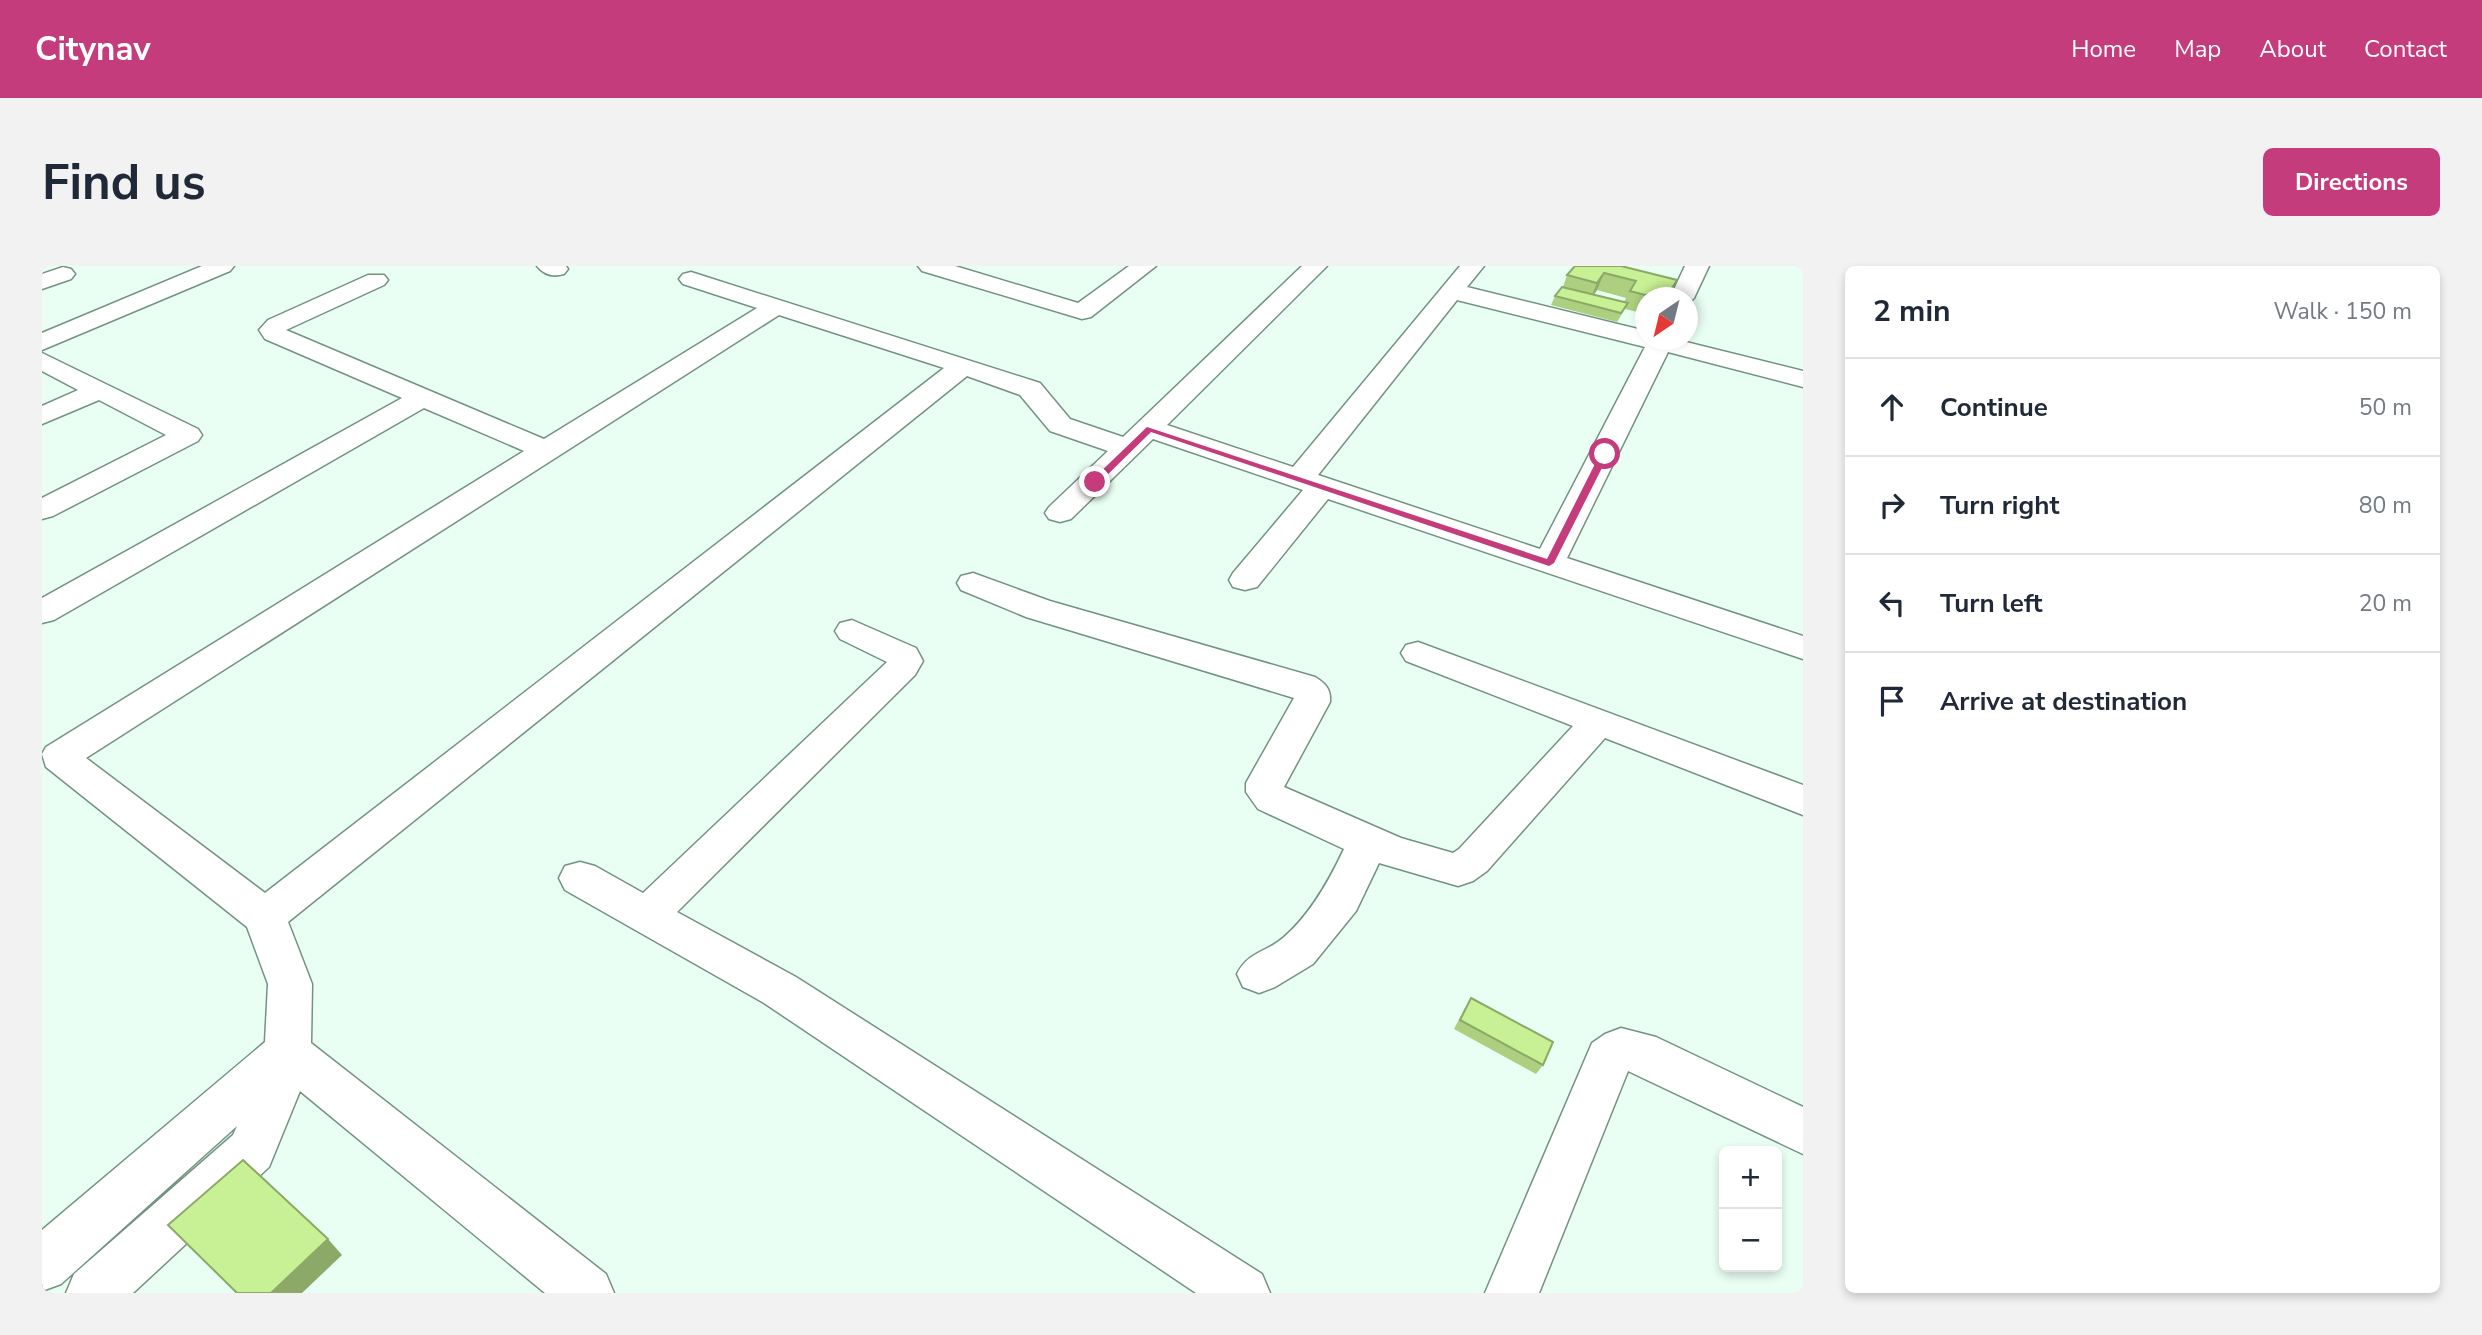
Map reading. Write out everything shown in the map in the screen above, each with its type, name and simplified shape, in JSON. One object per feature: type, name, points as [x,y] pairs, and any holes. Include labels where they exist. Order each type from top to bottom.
[{"type":"street","points":[[42,342],[222,266]]},
{"type":"street","points":[[930,266],[1082,312],[1144,266]]},
{"type":"street","points":[[1060,513],[1315,266]]},
{"type":"street","points":[[1245,580],[1312,482],[1472,266]]},
{"type":"street","points":[[1687,287],[1697,266]]},
{"type":"street","points":[[691,279],[1030,389],[1060,425],[1139,439],[1312,482],[1803,648]]},
{"type":"street","points":[[376,280],[277,325],[272,330],[274,334],[548,451]]},
{"type":"street","points":[[1452,291],[1635,335]]},
{"type":"street","points":[[93,1293],[251,1151],[287,1065],[290,984],[265,917],[50,751],[548,451],[775,307]]},
{"type":"street","points":[[1549,563],[1649,350]]},
{"type":"street","points":[[1692,350],[1803,379]]},
{"type":"street","points":[[42,361],[188,435],[42,510]]},
{"type":"street","points":[[265,917],[963,366]]},
{"type":"street","points":[[42,416],[100,390]]},
{"type":"street","points":[[42,612],[424,397]]},
{"type":"street","points":[[973,583],[1038,609],[1302,686],[1313,693],[1312,702],[1265,783],[1265,792],[1272,799],[1368,842],[1437,866],[1458,870],[1473,860],[1598,722]]},
{"type":"street","points":[[647,915],[903,667],[906,661],[904,656],[852,631]]},
{"type":"street","points":[[1418,653],[1803,800]]},
{"type":"street","points":[[1259,974],[1298,951],[1307,941],[1341,899],[1368,842]]},
{"type":"street","points":[[580,878],[780,990],[1243,1293]]},
{"type":"street","points":[[1512,1293],[1609,1058],[1621,1049],[1640,1052],[1803,1131]]},
{"type":"street","points":[[42,1265],[287,1052]]},
{"type":"street","points":[[287,1052],[587,1293]]},
{"type":"building","points":[[1575,266],[1621,266],[1677,280],[1673,287],[1635,287],[1635,292],[1630,291],[1636,281],[1604,273],[1597,283],[1567,275]]},
{"type":"building","points":[[1562,287],[1628,303],[1621,313],[1555,296]]},
{"type":"building","points":[[1471,998],[1553,1042],[1543,1065],[1460,1020]]},
{"type":"building","points":[[243,1160],[328,1239],[271,1293],[237,1293],[168,1225]]},
{"type":"route","points":[[1095,482],[1150,429],[1549,563],[1605,454]]}]
